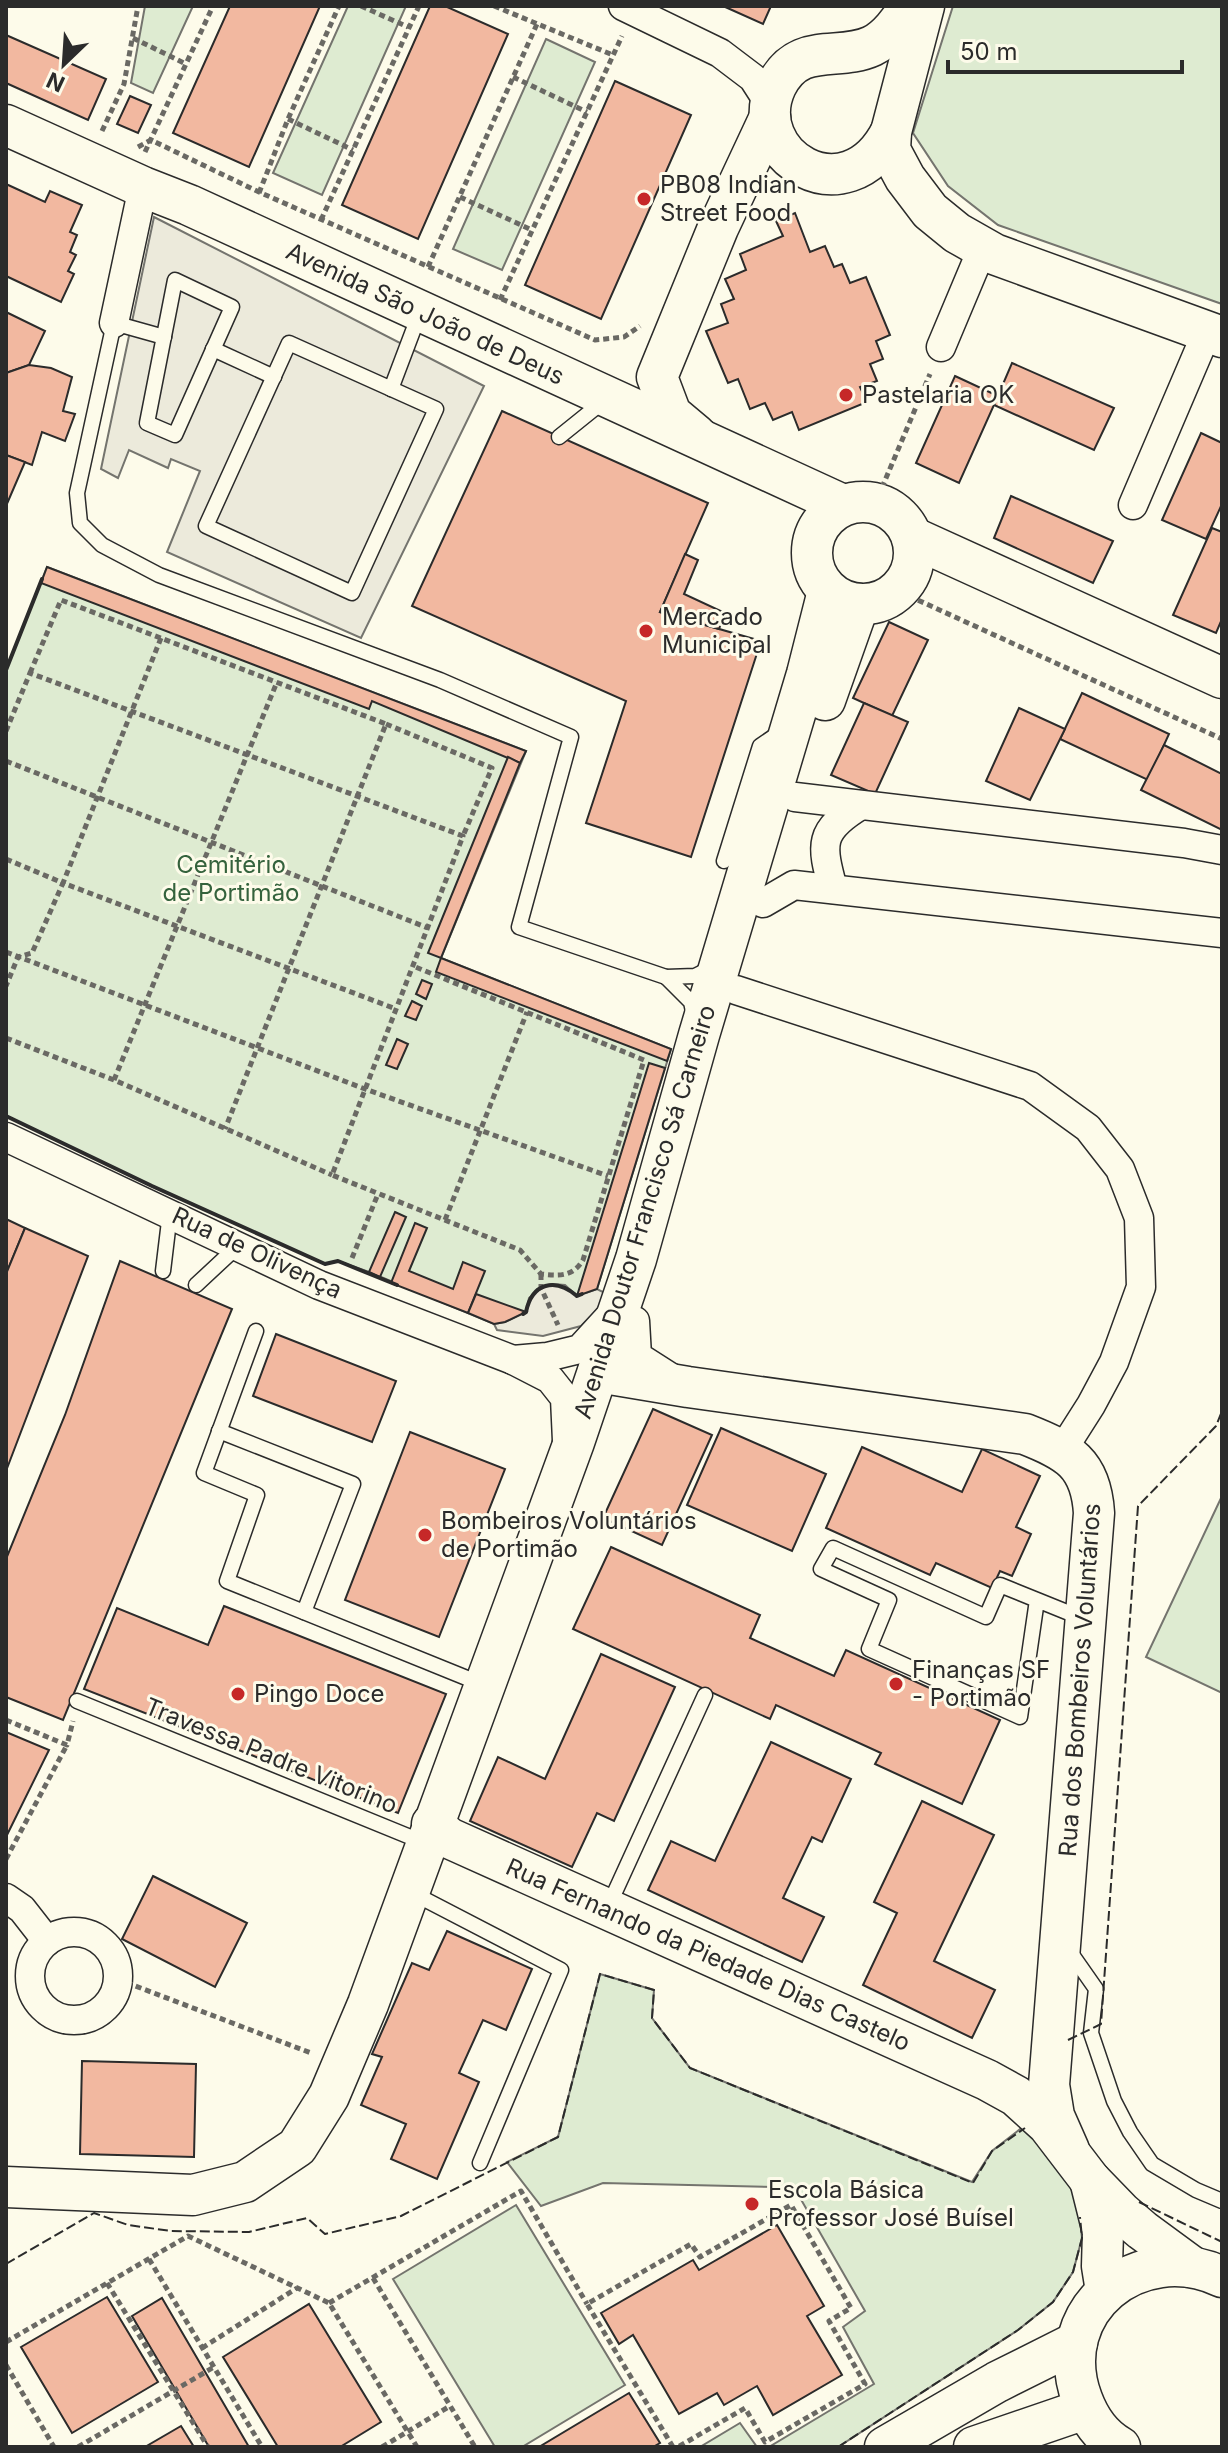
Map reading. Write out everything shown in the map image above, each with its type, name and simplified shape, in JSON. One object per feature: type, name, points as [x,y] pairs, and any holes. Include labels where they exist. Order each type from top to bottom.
[{"type":"street","points":[[600,395],[631,395],[657,377],[770,112],[776,86],[788,70],[822,56],[872,46],[890,32],[909,6]]},
{"type":"street","points":[[628,8],[720,53],[753,78],[770,112],[775,138],[787,156],[804,168],[825,174],[846,174],[865,165],[881,151],[892,127],[924,6]]},
{"type":"street","points":[[720,53],[758,60],[822,56],[859,58],[875,69],[893,103],[890,150],[905,178],[930,211],[957,233],[994,254],[1214,334],[1133,505]]},
{"type":"street","name":"Avenida São João de Deus","points":[[6,125],[720,449],[859,504]]},
{"type":"street","points":[[114,323],[137,184]]},
{"type":"street","points":[[941,347],[983,247]]},
{"type":"street","points":[[657,377],[671,414],[790,499],[815,535]]},
{"type":"street","points":[[859,504],[898,516],[911,568],[903,584],[891,596],[876,602],[844,597],[818,577],[812,561],[815,535],[828,515],[859,504]]},
{"type":"street","points":[[911,568],[950,571],[1019,585],[1222,678]]},
{"type":"street","name":"Avenida Doutor Francisco Sá Carneiro","points":[[6,2187],[193,2195],[245,2182],[297,2147],[329,2096],[436,1835],[501,1690],[608,1374],[729,976],[792,724],[844,597]]},
{"type":"street","name":"Avenida Doutor Francisco Sá Carneiro","points":[[628,1311],[699,1035],[763,903],[795,797],[844,597]]},
{"type":"street","points":[[795,797],[1222,850]]},
{"type":"street","points":[[833,889],[825,852],[827,835],[839,818],[861,805]]},
{"type":"street","points":[[763,903],[794,885],[1222,933]]},
{"type":"street","points":[[513,1360],[998,1429],[1025,1434],[1063,1449],[1091,1405],[1114,1362],[1141,1287],[1139,1218],[1120,1169],[1088,1128],[1030,1086],[729,976]]},
{"type":"street","name":"Rua de Olivença","points":[[6,1137],[319,1285],[513,1360]]},
{"type":"street","points":[[513,1360],[547,1357],[580,1349],[628,1311],[637,1356],[688,1387]]},
{"type":"street","points":[[513,1360],[550,1379],[565,1398],[565,1468]]},
{"type":"street","name":"Avenida Doutor Francisco Sá Carneiro","points":[[368,2004],[424,1899],[436,1835],[484,1685],[565,1468],[608,1374]]},
{"type":"street","name":"Rua dos Bombeiros Voluntários","points":[[1063,1449],[1093,1488],[1094,1513],[1049,2085],[1054,2116],[1079,2165]]},
{"type":"street","name":"Rua Fernando da Piedade Dias Castelo","points":[[436,1835],[987,2080],[1016,2096],[1048,2125],[1079,2165],[1142,2230],[1207,2271]]},
{"type":"street","points":[[6,1898],[22,1909],[47,1941]]},
{"type":"street","points":[[72,1932],[90,1935],[111,1953],[117,1979],[112,1997],[93,2016],[75,2020],[57,2017],[42,2006],[30,1982],[31,1963],[54,1936],[72,1932]]},
{"type":"street","points":[[987,2080],[1019,2082],[1035,2072],[1054,2029]]},
{"type":"street","points":[[1079,2165],[1103,2232],[1102,2266],[1106,2291]]},
{"type":"street","points":[[1120,2447],[1097,2428],[1085,2409],[1076,2376],[1077,2342],[1087,2315],[1106,2291],[1137,2272],[1173,2264],[1207,2271]]},
{"type":"street","points":[[885,2447],[997,2382],[1077,2342]]},
{"type":"street","points":[[974,2447],[1085,2409]]},
{"type":"lane","points":[[175,280],[232,307],[213,349],[175,435],[147,423],[175,280]]},
{"type":"lane","points":[[391,389],[420,313]]},
{"type":"lane","points":[[164,337],[114,323],[77,493],[80,523],[102,545],[159,575],[440,680],[571,737],[519,927],[666,977],[729,976]]},
{"type":"lane","points":[[289,343],[436,409],[352,593],[206,526],[274,377],[289,343]]},
{"type":"lane","points":[[213,349],[274,377]]},
{"type":"lane","points":[[559,437],[600,395]]},
{"type":"lane","points":[[724,861],[760,746],[792,724]]},
{"type":"lane","points":[[666,977],[691,1002],[699,1035]]},
{"type":"lane","points":[[163,1271],[170,1212]]},
{"type":"lane","points":[[196,1285],[239,1245]]},
{"type":"lane","points":[[256,1331],[204,1473],[257,1495],[227,1581],[484,1685]]},
{"type":"lane","points":[[219,1431],[353,1484],[304,1612]]},
{"type":"lane","points":[[1037,1600],[1020,1717],[869,1649],[889,1600],[821,1569],[833,1548],[986,1617],[1000,1585],[1037,1600],[1086,1620]]},
{"type":"lane","points":[[607,1910],[705,1695]]},
{"type":"lane","name":"Travessa Padre Vitorino","points":[[77,1701],[436,1835]]},
{"type":"lane","points":[[424,1899],[561,1970],[480,2163]]},
{"type":"lane","points":[[1061,1939],[1096,1989],[1091,2033],[1114,2101],[1130,2132],[1152,2164],[1196,2190],[1222,2201]]},
{"type":"path","points":[[97,143],[124,84],[138,6]]},
{"type":"path","points":[[137,184],[151,140],[213,6]]},
{"type":"path","points":[[246,232],[288,119],[339,6]]},
{"type":"path","points":[[361,6],[408,27]]},
{"type":"path","points":[[321,220],[419,6]]},
{"type":"path","points":[[494,6],[613,55]]},
{"type":"path","points":[[479,340],[501,299],[613,55],[628,8]]},
{"type":"path","points":[[428,267],[537,24]]},
{"type":"path","points":[[133,38],[186,64]]},
{"type":"path","points":[[513,77],[587,112]]},
{"type":"path","points":[[288,119],[353,150]]},
{"type":"path","points":[[151,140],[321,220],[595,340],[624,337],[650,319]]},
{"type":"path","points":[[460,197],[532,230]]},
{"type":"path","points":[[859,504],[941,347]]},
{"type":"path","points":[[911,568],[1222,739]]},
{"type":"path","points":[[6,731],[61,600],[386,724],[492,768],[332,1175]]},
{"type":"path","points":[[18,957],[32,953],[161,638]]},
{"type":"path","points":[[30,673],[463,836]]},
{"type":"path","points":[[114,1080],[277,682]]},
{"type":"path","points":[[225,1129],[386,724]]},
{"type":"path","points":[[6,761],[428,928]]},
{"type":"path","points":[[6,859],[396,1009]]},
{"type":"path","points":[[6,952],[365,1089],[608,1176]]},
{"type":"path","points":[[6,986],[18,957]]},
{"type":"path","points":[[413,966],[644,1060],[583,1260],[577,1270],[561,1276],[541,1274]]},
{"type":"path","points":[[445,1220],[527,1012]]},
{"type":"path","points":[[6,1038],[520,1250],[541,1274],[541,1288]]},
{"type":"path","points":[[352,1258],[378,1194]]},
{"type":"path","points":[[6,1859],[67,1745],[77,1701]]},
{"type":"path","points":[[6,1720],[67,1745]]},
{"type":"path","points":[[117,1979],[342,2065]]},
{"type":"path","points":[[329,2303],[521,2191],[587,2304],[675,2447],[745,2408],[765,2442],[865,2384],[829,2321],[851,2308],[791,2205],[700,2257],[691,2244],[587,2304]]},
{"type":"path","points":[[6,2342],[188,2236],[329,2303],[417,2447]]},
{"type":"path","points":[[149,2259],[262,2447]]},
{"type":"path","points":[[373,2278],[475,2447]]},
{"type":"path","points":[[107,2283],[208,2447]]},
{"type":"path","points":[[202,2348],[297,2288]]},
{"type":"path","points":[[6,2365],[54,2447]]},
{"type":"path","points":[[78,2447],[214,2367]]},
{"type":"path","points":[[382,2447],[450,2406]]},
{"type":"green space","points":[[145,6],[193,6],[153,93],[131,83]]},
{"type":"green space","points":[[348,6],[406,6],[322,195],[273,173]]},
{"type":"green space","points":[[953,6],[1222,6],[1222,304],[998,225],[948,186],[913,133]]},
{"type":"green space","points":[[546,39],[595,62],[502,270],[453,249]]},
{"type":"green space","name":"Cemitério de Portimão","points":[[47,567],[526,751],[441,958],[671,1049],[597,1289],[577,1296],[552,1284],[534,1294],[526,1312],[494,1324],[369,1272],[338,1261],[325,1264],[6,1116],[6,670]]},
{"type":"green space","points":[[1222,1496],[1222,1693],[1146,1657]]},
{"type":"green space","points":[[600,1974],[654,1990],[652,2018],[690,2068],[972,2182],[992,2151],[1024,2126],[1077,2194],[1082,2238],[1073,2272],[1053,2302],[1018,2330],[838,2447],[769,2447],[874,2384],[843,2327],[865,2311],[799,2196],[777,2187],[603,2183],[541,2206],[507,2162],[558,2137]]},
{"type":"green space","points":[[516,2205],[625,2385],[522,2447],[495,2447],[393,2279]]},
{"type":"green space","points":[[740,2423],[757,2447],[700,2447]]},
{"type":"shaded area","points":[[154,217],[484,386],[361,638],[167,552],[200,471],[171,459],[168,468],[129,450],[118,478],[101,469]]},
{"type":"shaded area","points":[[552,1284],[565,1285],[577,1296],[597,1289],[605,1293],[599,1308],[581,1326],[543,1336],[497,1330],[494,1324],[526,1312],[529,1298]]},
{"type":"building","points":[[230,6],[320,6],[249,167],[173,133]]},
{"type":"building","points":[[430,6],[445,6],[508,34],[418,239],[342,205]]},
{"type":"building","points":[[723,6],[771,6],[763,24]]},
{"type":"building","points":[[6,35],[106,79],[88,120],[6,83]]},
{"type":"building","points":[[615,81],[691,115],[601,319],[525,285]]},
{"type":"building","points":[[130,96],[151,105],[138,133],[117,124]]},
{"type":"building","points":[[6,184],[45,202],[50,191],[82,205],[70,232],[77,235],[70,252],[76,255],[68,271],[74,274],[61,302],[6,276]]},
{"type":"building","points":[[795,213],[810,252],[825,246],[834,267],[842,264],[850,283],[866,277],[890,335],[876,341],[883,359],[870,364],[877,381],[860,387],[867,402],[799,430],[792,412],[773,420],[765,403],[750,409],[738,379],[728,383],[706,331],[728,323],[721,304],[734,299],[725,279],[746,270],[740,254],[783,236],[776,221]]},
{"type":"building","points":[[6,312],[45,331],[29,365],[6,373]]},
{"type":"building","points":[[1012,363],[1114,408],[1094,450],[994,405]]},
{"type":"building","points":[[29,365],[51,368],[72,377],[63,411],[75,414],[65,441],[42,432],[32,465],[6,455],[6,373]]},
{"type":"building","points":[[955,376],[998,396],[959,483],[916,463]]},
{"type":"building","points":[[502,411],[708,503],[660,612],[761,641],[691,857],[586,823],[626,701],[412,606]]},
{"type":"building","points":[[1201,433],[1222,443],[1222,504],[1206,539],[1162,520]]},
{"type":"building","points":[[6,455],[25,462],[6,506]]},
{"type":"building","points":[[1011,496],[1113,541],[1093,583],[994,538]]},
{"type":"building","points":[[1212,528],[1222,532],[1222,619],[1216,633],[1173,615]]},
{"type":"building","points":[[685,554],[698,560],[684,594],[725,613],[719,629],[660,612]]},
{"type":"building","points":[[47,567],[526,751],[520,763],[372,701],[369,709],[41,583]]},
{"type":"building","points":[[889,622],[928,640],[892,716],[853,698]]},
{"type":"building","points":[[1082,693],[1169,734],[1148,780],[1060,739]]},
{"type":"building","points":[[864,703],[908,722],[875,794],[831,775]]},
{"type":"building","points":[[1019,708],[1065,729],[1030,800],[986,781]]},
{"type":"building","points":[[1164,745],[1222,774],[1222,830],[1141,790]]},
{"type":"building","points":[[508,757],[520,763],[441,958],[428,953]]},
{"type":"building","points":[[441,958],[671,1049],[667,1061],[436,972]]},
{"type":"building","points":[[422,980],[432,984],[426,999],[416,994]]},
{"type":"building","points":[[412,1001],[422,1006],[416,1020],[405,1016]]},
{"type":"building","points":[[397,1039],[408,1044],[397,1069],[386,1065]]},
{"type":"building","points":[[649,1063],[665,1068],[597,1289],[577,1296]]},
{"type":"building","points":[[395,1212],[406,1217],[380,1277],[369,1272]]},
{"type":"building","points":[[6,1219],[25,1228],[6,1274]]},
{"type":"building","points":[[415,1223],[427,1228],[409,1271],[453,1289],[463,1262],[485,1271],[468,1313],[391,1283]]},
{"type":"building","points":[[25,1228],[88,1256],[6,1471],[6,1274]]},
{"type":"building","points":[[120,1261],[232,1309],[63,1720],[6,1697],[6,1559],[65,1415]]},
{"type":"building","points":[[476,1294],[526,1312],[494,1324],[468,1313]]},
{"type":"building","points":[[276,1334],[396,1381],[372,1442],[253,1396]]},
{"type":"building","points":[[653,1409],[712,1435],[662,1545],[603,1518]]},
{"type":"building","points":[[721,1428],[826,1474],[792,1551],[687,1505]]},
{"type":"building","name":"Bombeiros Voluntários de Portimão","points":[[410,1432],[505,1469],[439,1637],[345,1600]]},
{"type":"building","points":[[862,1447],[962,1492],[982,1449],[1040,1476],[1016,1527],[1031,1534],[1012,1576],[1000,1571],[992,1588],[936,1563],[930,1575],[826,1528]]},
{"type":"building","points":[[611,1547],[760,1615],[750,1638],[834,1676],[846,1650],[1000,1720],[962,1804],[875,1764],[881,1753],[776,1705],[770,1719],[573,1629]]},
{"type":"building","points":[[224,1606],[446,1694],[398,1813],[84,1689],[117,1608],[208,1645]]},
{"type":"building","points":[[601,1654],[675,1687],[614,1821],[597,1813],[572,1867],[470,1821],[498,1757],[545,1779]]},
{"type":"building","points":[[6,1732],[49,1750],[6,1837]]},
{"type":"building","points":[[771,1742],[851,1779],[822,1842],[812,1837],[783,1898],[824,1917],[802,1962],[648,1890],[671,1841],[715,1861]]},
{"type":"building","points":[[922,1801],[994,1835],[934,1961],[995,1990],[972,2038],[863,1985],[897,1913],[874,1902]]},
{"type":"building","points":[[153,1876],[247,1923],[215,1987],[122,1939]]},
{"type":"building","points":[[447,1931],[532,1969],[506,2030],[483,2020],[459,2073],[479,2082],[437,2179],[391,2159],[406,2124],[361,2105],[382,2057],[372,2054],[412,1963],[429,1970]]},
{"type":"building","points":[[82,2061],[196,2064],[194,2157],[80,2154]]},
{"type":"building","points":[[777,2225],[824,2306],[807,2316],[842,2375],[773,2415],[757,2386],[724,2405],[717,2393],[679,2414],[633,2335],[619,2344],[601,2313],[693,2260],[699,2270]]},
{"type":"building","points":[[107,2297],[158,2382],[72,2433],[21,2347]]},
{"type":"building","points":[[162,2298],[249,2447],[209,2447],[132,2316]]},
{"type":"building","points":[[309,2304],[381,2422],[340,2447],[278,2447],[223,2357]]},
{"type":"building","points":[[629,2393],[660,2443],[653,2447],[539,2447]]},
{"type":"building","points":[[181,2426],[194,2447],[145,2447]]},
{"type":"fence","points":[[1068,2040],[1101,2024],[1138,1506],[1216,1426],[1222,1411]]},
{"type":"fence","points":[[6,2264],[94,2213],[128,2225],[171,2231],[249,2232],[307,2218],[325,2234],[401,2216],[558,2137],[600,1974],[654,1990],[652,2018],[690,2068],[973,2183],[992,2151],[1025,2128]]},
{"type":"fence","points":[[1139,2202],[1222,2242]]},
{"type":"fence","points":[[838,2447],[1018,2330],[1053,2302],[1073,2272],[1082,2238],[1080,2217]]},
{"type":"wall","points":[[6,670],[42,579]]},
{"type":"wall","points":[[6,1116],[325,1264],[338,1261],[397,1285]]},
{"type":"wall","points":[[523,1314],[533,1295],[546,1286],[561,1286],[577,1296],[582,1294]]},
{"type":"place","name":"PB08 Indian Street Food","points":[[644,199]]},
{"type":"place","name":"Pastelaria OK","points":[[846,395]]},
{"type":"place","name":"Mercado Municipal","points":[[646,631]]},
{"type":"place","name":"Bombeiros Voluntários de Portimão","points":[[425,1535]]},
{"type":"place","name":"Finanças SF - Portimão","points":[[896,1684]]},
{"type":"place","name":"Pingo Doce","points":[[238,1694]]},
{"type":"place","name":"Escola Básica Professor José Buísel","points":[[752,2204]]}]
